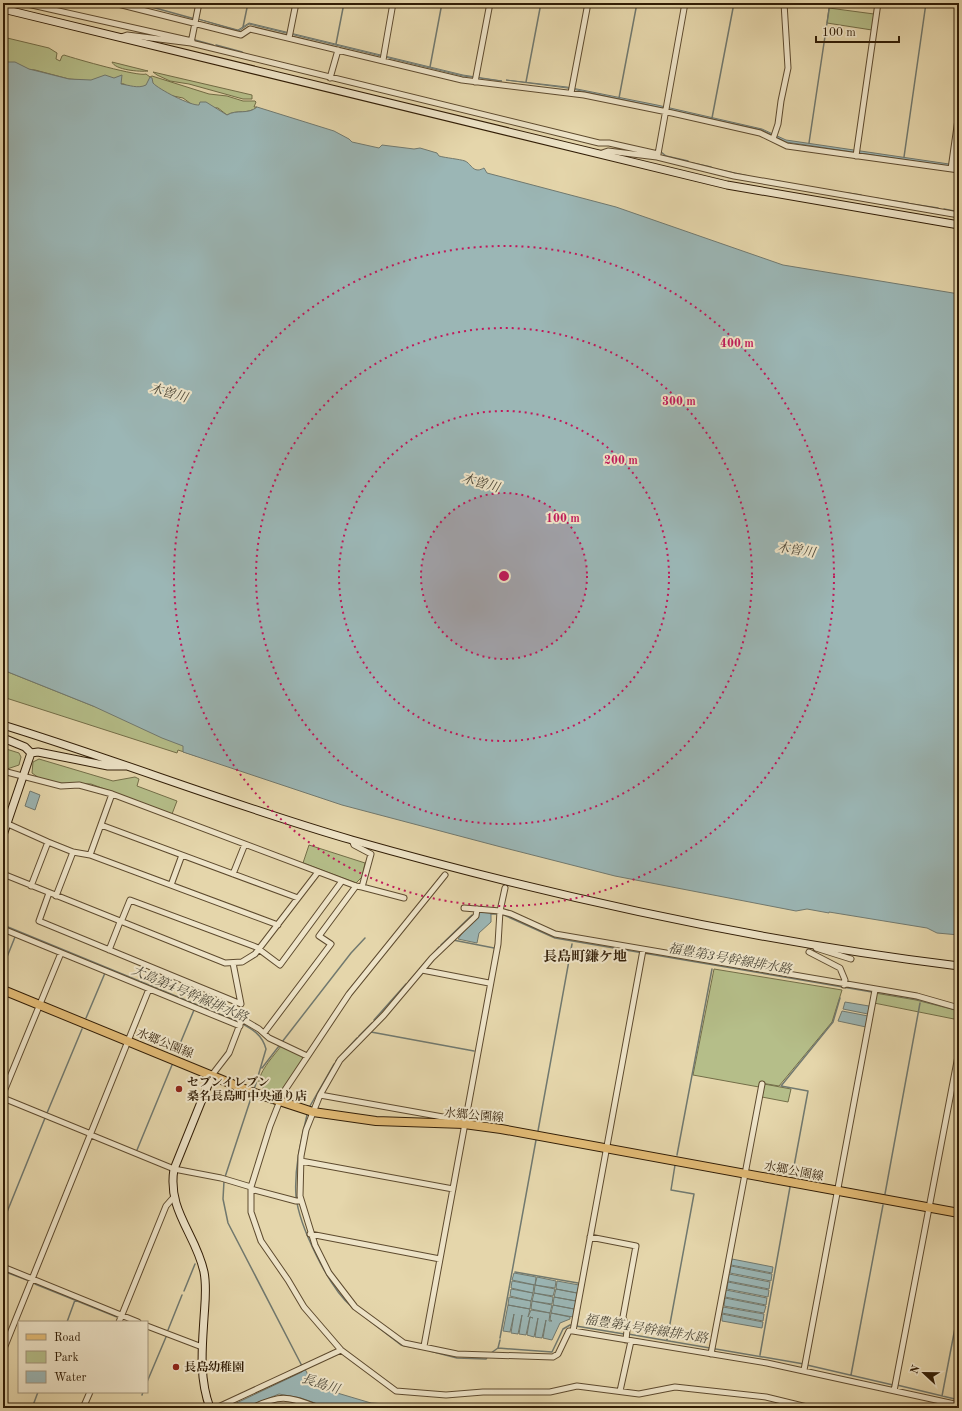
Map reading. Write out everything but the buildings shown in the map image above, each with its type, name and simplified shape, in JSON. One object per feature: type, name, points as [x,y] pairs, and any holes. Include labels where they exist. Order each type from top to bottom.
[{"type":"main road","name":"水郷公園線","points":[[3,990],[278,1102],[313,1112],[376,1122],[464,1124],[501,1129],[959,1213]]},
{"type":"street","points":[[23,3],[191,42],[330,78],[599,143],[609,142],[734,176],[959,215]]},
{"type":"street","points":[[114,3],[195,21],[241,35],[250,29],[290,35],[338,50],[383,58],[462,80],[476,79],[571,90],[665,110],[760,133],[774,137],[788,146],[857,153],[951,167],[959,170]]},
{"type":"street","points":[[191,42],[199,3]]},
{"type":"street","points":[[290,35],[296,3]]},
{"type":"street","points":[[383,58],[393,3]]},
{"type":"street","points":[[476,79],[490,3]]},
{"type":"street","points":[[571,90],[588,3]]},
{"type":"street","points":[[657,156],[685,3]]},
{"type":"street","points":[[774,137],[788,68],[784,3]]},
{"type":"street","points":[[857,153],[878,3]]},
{"type":"street","points":[[3,9],[727,185],[959,225]]},
{"type":"street","points":[[121,37],[127,35],[191,42]]},
{"type":"street","points":[[330,78],[338,50]]},
{"type":"street","points":[[951,167],[959,112]]},
{"type":"street","points":[[599,154],[608,152],[657,156]]},
{"type":"street","points":[[3,725],[352,840],[459,868],[590,900],[726,930],[959,966]]},
{"type":"street","points":[[3,738],[25,747],[30,753]]},
{"type":"street","points":[[30,753],[38,752],[108,766],[130,766]]},
{"type":"street","points":[[3,835],[8,824],[30,753]]},
{"type":"street","points":[[3,771],[61,786],[84,786],[112,794],[356,886],[362,886],[404,898]]},
{"type":"street","points":[[90,855],[112,794]]},
{"type":"street","points":[[8,824],[73,852],[90,855],[278,925]]},
{"type":"street","points":[[101,825],[298,898]]},
{"type":"street","points":[[352,840],[354,845],[371,854],[362,886]]},
{"type":"street","points":[[31,886],[48,842]]},
{"type":"street","points":[[233,874],[245,844]]},
{"type":"street","points":[[56,896],[73,852]]},
{"type":"street","points":[[171,885],[182,855]]},
{"type":"street","points":[[3,874],[218,962],[233,963],[249,958],[260,950],[318,872]]},
{"type":"street","points":[[445,875],[374,961],[307,1056],[278,1102],[251,1188],[251,1212],[260,1241],[284,1274],[304,1307],[341,1350],[390,1388],[402,1392],[446,1395],[483,1392],[550,1392],[577,1386],[639,1394],[675,1387],[719,1390],[766,1397],[811,1408]]},
{"type":"street","points":[[109,950],[130,900],[260,950],[280,965],[342,881]]},
{"type":"street","points":[[264,1033],[331,944],[319,936],[356,886]]},
{"type":"street","points":[[424,1346],[498,944],[500,911],[505,888]]},
{"type":"street","points":[[49,893],[39,921],[240,1004],[233,963]]},
{"type":"street","points":[[464,908],[500,911],[511,914],[555,934],[642,952],[844,985],[874,992],[917,996],[959,1008]]},
{"type":"street","points":[[477,909],[476,916],[454,935],[422,970],[384,1016],[340,1060],[320,1095],[302,1147],[298,1201],[310,1234],[329,1273],[356,1307],[404,1343],[457,1354],[554,1357],[558,1354],[569,1331],[573,1327],[642,952]]},
{"type":"street","points":[[3,929],[149,989],[240,1024],[252,1024],[269,1038],[307,1056]]},
{"type":"street","points":[[812,944],[816,947],[851,959]]},
{"type":"street","points":[[809,952],[840,968],[844,985]]},
{"type":"street","points":[[3,1094],[61,953]]},
{"type":"street","points":[[422,970],[490,983]]},
{"type":"street","points":[[3,1351],[149,989]]},
{"type":"street","points":[[804,1369],[874,992]]},
{"type":"street","points":[[210,1408],[202,1380],[202,1347],[206,1290],[204,1272],[200,1258],[173,1198],[172,1180],[174,1169],[212,1075],[229,1053],[240,1024]]},
{"type":"street","points":[[894,1391],[897,1382],[959,1051]]},
{"type":"street","points":[[712,1352],[762,1084]]},
{"type":"street","points":[[320,1095],[454,1119],[464,1124]]},
{"type":"street","points":[[3,1098],[174,1169],[221,1178],[298,1201]]},
{"type":"street","points":[[301,1161],[453,1189]]},
{"type":"street","points":[[120,1321],[166,1206],[173,1198]]},
{"type":"street","points":[[310,1234],[440,1259]]},
{"type":"street","points":[[590,1237],[636,1246],[623,1316],[628,1340],[620,1391]]},
{"type":"street","points":[[3,1266],[135,1321]]},
{"type":"street","points":[[148,1326],[202,1347]]},
{"type":"street","points":[[573,1327],[628,1340],[712,1352],[804,1369],[959,1406]]},
{"type":"street","points":[[216,1408],[341,1350]]},
{"type":"street","points":[[83,1408],[90,1393]]},
{"type":"street","points":[[252,1408],[271,1399],[286,1397],[319,1408]]},
{"type":"green space","points":[[829,8],[874,14],[872,30],[827,23]]},
{"type":"green space","points":[[3,37],[49,48],[57,53],[56,59],[60,61],[64,55],[93,64],[132,73],[146,74],[150,77],[152,76],[209,94],[227,96],[243,101],[255,101],[254,107],[257,107],[250,111],[235,112],[227,115],[218,108],[194,106],[183,98],[129,87],[124,84],[69,79],[35,70],[3,67]]},
{"type":"green space","points":[[112,62],[148,71],[123,69],[114,65]]},
{"type":"green space","points":[[153,72],[252,95],[252,99],[243,99],[189,84],[170,81]]},
{"type":"green space","points":[[3,670],[93,706],[187,735],[196,756],[178,750],[177,753],[3,697]]},
{"type":"green space","points":[[3,748],[19,753],[21,757],[19,765],[7,769],[3,768]]},
{"type":"green space","points":[[39,759],[113,781],[135,777],[139,779],[137,786],[177,801],[172,814],[91,784],[55,783],[39,778],[32,773],[33,762]]},
{"type":"green space","points":[[309,845],[365,863],[362,877],[356,883],[303,863]]},
{"type":"green space","points":[[714,969],[842,990],[832,1022],[779,1086],[761,1083],[759,1087],[693,1075]]},
{"type":"green space","points":[[875,993],[916,1000],[959,1011],[959,1020],[874,1003]]},
{"type":"green space","points":[[281,1046],[303,1056],[303,1059],[280,1093],[273,1093],[259,1086],[259,1081],[266,1065]]},
{"type":"green space","points":[[764,1084],[791,1089],[788,1102],[762,1097]]},
{"type":"water","points":[[198,19],[238,30],[249,23],[463,75],[502,81],[463,76],[249,24],[239,31]]},
{"type":"water","name":"木曽川","points":[[3,62],[15,62],[29,69],[69,79],[91,80],[105,75],[114,78],[122,75],[121,84],[137,87],[146,85],[150,77],[156,86],[175,97],[195,105],[199,105],[200,102],[206,102],[227,115],[235,112],[250,111],[257,107],[334,131],[352,142],[379,148],[382,145],[414,149],[420,148],[437,153],[439,156],[465,161],[476,170],[484,168],[487,173],[616,207],[783,265],[959,294],[959,935],[937,933],[927,928],[829,912],[807,909],[796,911],[615,876],[342,805],[183,752],[183,746],[162,738],[93,706],[3,670]]},
{"type":"water","points":[[506,80],[567,87],[657,105],[762,129],[786,140],[949,164],[959,166],[959,168],[786,142],[762,130],[567,88]]},
{"type":"water","points":[[30,791],[40,795],[35,810],[25,806]]},
{"type":"water","points":[[478,912],[491,913],[491,922],[479,933],[477,943],[458,939]]},
{"type":"water","points":[[845,1002],[869,1006],[868,1014],[843,1009]]},
{"type":"water","points":[[842,1011],[868,1016],[866,1027],[838,1021]]},
{"type":"water","points":[[732,1259],[773,1267],[772,1273],[731,1265]]},
{"type":"water","points":[[731,1266],[772,1274],[771,1281],[730,1273]]},
{"type":"water","points":[[514,1273],[536,1277],[535,1285],[512,1280]]},
{"type":"water","points":[[729,1274],[770,1282],[769,1289],[728,1281]]},
{"type":"water","points":[[537,1277],[556,1281],[555,1288],[535,1285]]},
{"type":"water","points":[[512,1281],[534,1285],[533,1293],[511,1288]]},
{"type":"water","points":[[557,1281],[579,1285],[577,1293],[556,1289]]},
{"type":"water","points":[[728,1282],[769,1290],[768,1297],[727,1289]]},
{"type":"water","points":[[535,1285],[555,1289],[553,1296],[534,1293]]},
{"type":"water","points":[[511,1289],[533,1293],[531,1301],[510,1296]]},
{"type":"water","points":[[556,1289],[577,1293],[576,1301],[554,1297]]},
{"type":"water","points":[[726,1290],[767,1298],[766,1305],[725,1297]]},
{"type":"water","points":[[534,1293],[553,1297],[552,1304],[532,1301]]},
{"type":"water","points":[[509,1297],[531,1301],[530,1309],[508,1305]]},
{"type":"water","points":[[554,1297],[576,1301],[574,1309],[553,1305]]},
{"type":"water","points":[[725,1298],[766,1306],[764,1313],[724,1306]]},
{"type":"water","points":[[532,1301],[552,1305],[550,1313],[531,1309]]},
{"type":"water","points":[[508,1305],[530,1309],[528,1317],[531,1310],[550,1313],[549,1321],[552,1321],[550,1320],[551,1313],[570,1317],[570,1319],[560,1323],[552,1340],[543,1338],[546,1320],[542,1338],[535,1337],[538,1318],[534,1337],[527,1335],[530,1317],[526,1335],[519,1334],[522,1315],[518,1334],[511,1333],[514,1314],[510,1332],[503,1331]]},
{"type":"water","points":[[553,1305],[574,1309],[573,1317],[551,1313]]},
{"type":"water","points":[[723,1307],[764,1314],[763,1321],[722,1313]]},
{"type":"water","points":[[722,1314],[763,1322],[762,1328],[722,1321]]},
{"type":"water","points":[[305,1369],[311,1381],[317,1387],[371,1403],[448,1408],[329,1408],[301,1398],[279,1394],[244,1408],[226,1408],[302,1372]]},
{"type":"waterway","points":[[137,3],[195,19]]},
{"type":"waterway","points":[[243,27],[248,3]]},
{"type":"waterway","points":[[336,44],[344,3]]},
{"type":"waterway","points":[[430,67],[442,3]]},
{"type":"waterway","points":[[526,82],[541,3]]},
{"type":"waterway","points":[[619,98],[637,3]]},
{"type":"waterway","points":[[712,118],[734,3]]},
{"type":"waterway","points":[[809,143],[830,3]]},
{"type":"waterway","points":[[904,157],[926,3]]},
{"type":"waterway","points":[[195,40],[213,45]]},
{"type":"waterway","points":[[216,45],[242,52],[244,55]]},
{"type":"waterway","points":[[661,152],[666,156],[688,161]]},
{"type":"waterway","points":[[692,163],[711,167]]},
{"type":"waterway","points":[[715,169],[748,176]]},
{"type":"waterway","points":[[770,180],[783,182]]},
{"type":"waterway","points":[[847,193],[861,195]]},
{"type":"waterway","points":[[875,198],[881,199]]},
{"type":"waterway","points":[[886,200],[908,203]]},
{"type":"waterway","points":[[911,204],[938,208]]},
{"type":"waterway","points":[[944,209],[959,212]]},
{"type":"waterway","points":[[491,914],[497,914]]},
{"type":"waterway","points":[[441,945],[472,915]]},
{"type":"waterway","name":"福豊第3号幹線排水路","points":[[504,915],[555,938],[872,992]]},
{"type":"waterway","name":"大島第4号幹線排水路","points":[[3,925],[239,1022],[252,1030],[262,1039],[266,1049],[254,1090]]},
{"type":"waterway","points":[[3,967],[15,937]]},
{"type":"waterway","points":[[282,1042],[351,953],[365,938]]},
{"type":"waterway","points":[[453,940],[494,948]]},
{"type":"waterway","points":[[538,1131],[572,944]]},
{"type":"waterway","points":[[409,981],[439,947]]},
{"type":"waterway","points":[[677,1155],[712,969]]},
{"type":"waterway","points":[[86,1018],[105,973]]},
{"type":"waterway","points":[[374,1020],[406,984]]},
{"type":"waterway","name":"福豊第3号幹線排水路","points":[[876,992],[916,999],[957,1010]]},
{"type":"waterway","points":[[792,1177],[808,1091],[781,1086],[833,1022],[840,998]]},
{"type":"waterway","points":[[885,1194],[920,1003]]},
{"type":"waterway","points":[[177,1051],[194,1010]]},
{"type":"waterway","points":[[359,1036],[372,1023]]},
{"type":"waterway","points":[[47,1113],[82,1029]]},
{"type":"waterway","points":[[371,1032],[474,1051]]},
{"type":"waterway","points":[[336,1061],[357,1038]]},
{"type":"waterway","points":[[262,1068],[279,1046]]},
{"type":"waterway","points":[[310,1106],[334,1064]]},
{"type":"waterway","points":[[137,1150],[172,1065]]},
{"type":"waterway","name":"大島第4号幹線排水路","points":[[225,1177],[252,1095]]},
{"type":"waterway","name":"福豊第4号幹線排水路","points":[[307,1115],[298,1155],[296,1176],[296,1196],[298,1209],[316,1256],[334,1286],[352,1307]]},
{"type":"waterway","points":[[3,1222],[45,1118]]},
{"type":"waterway","points":[[500,1338],[536,1140]]},
{"type":"waterway","points":[[667,1340],[694,1194],[671,1190],[675,1165]]},
{"type":"waterway","name":"大島第4号幹線排水路","points":[[224,1181],[223,1199],[228,1223],[302,1366]]},
{"type":"waterway","points":[[760,1355],[790,1187]]},
{"type":"waterway","points":[[851,1375],[883,1205]]},
{"type":"waterway","points":[[184,1291],[195,1264]]},
{"type":"waterway","points":[[3,1271],[27,1280]]},
{"type":"waterway","points":[[515,1272],[578,1283]]},
{"type":"waterway","points":[[35,1284],[117,1317]]},
{"type":"waterway","points":[[168,1330],[182,1295]]},
{"type":"waterway","points":[[67,1321],[75,1300]]},
{"type":"waterway","points":[[577,1326],[580,1304]]},
{"type":"waterway","points":[[942,1396],[959,1307]]},
{"type":"waterway","name":"福豊第4号幹線排水路","points":[[366,1318],[401,1345],[421,1349]]},
{"type":"waterway","name":"福豊第4号幹線排水路","points":[[491,1353],[498,1348],[552,1352],[563,1329],[570,1325],[624,1334]]},
{"type":"waterway","name":"福豊第4号幹線排水路","points":[[628,1334],[804,1364]]},
{"type":"waterway","points":[[148,1380],[166,1337]]},
{"type":"waterway","points":[[498,1348],[500,1340]]},
{"type":"waterway","name":"福豊第4号幹線排水路","points":[[430,1351],[457,1358],[486,1359],[488,1356]]},
{"type":"waterway","name":"福豊第4号幹線排水路","points":[[807,1365],[893,1385]]},
{"type":"waterway","name":"福豊第4号幹線排水路","points":[[897,1385],[959,1400]]},
{"type":"waterway","points":[[32,1408],[38,1393]]},
{"type":"place","name":"セブンイレブン 桑名長島町中央通り店","points":[[179,1089]]},
{"type":"place","name":"長島幼稚園","points":[[176,1367]]},
{"type":"district","name":"長島町鎌ケ地","points":[[585,956]]},
{"type":"water label","name":"長島川","points":[[321,1383]]}]
